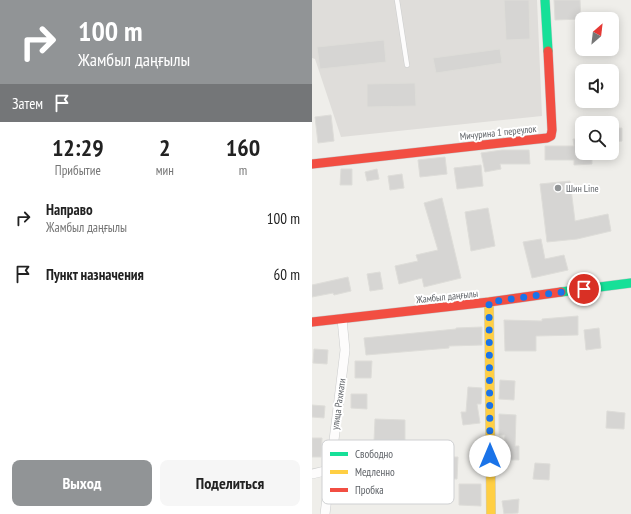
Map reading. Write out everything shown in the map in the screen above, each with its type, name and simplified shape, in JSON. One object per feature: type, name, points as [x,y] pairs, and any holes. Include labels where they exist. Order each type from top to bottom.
[{"type":"street","name":"Мичурина 1 переулок","points":[[312,164],[547,138],[551,136],[552,130],[546,0]]},
{"type":"street","name":"Жамбыл даңғылы","points":[[312,322],[489,302],[631,283]]},
{"type":"street","points":[[489,302],[491,514]]},
{"type":"street","name":"улица Рахмати","points":[[333,440],[345,350],[342,319]]},
{"type":"street","points":[[312,474],[322,472]]},
{"type":"street","name":"улица Рахмати","points":[[325,514],[326,504]]},
{"type":"lane","points":[[397,0],[408,65]]},
{"type":"shaded area","points":[[312,0],[537,0],[542,116],[341,137],[315,59],[312,58]]},
{"type":"building","points":[[504,0],[529,0],[530,39],[506,40]]},
{"type":"building","points":[[554,0],[580,0],[581,12],[575,12],[575,19],[555,20]]},
{"type":"building","points":[[384,40],[386,62],[320,69],[317,47]]},
{"type":"building","points":[[500,49],[502,63],[436,73],[433,58]]},
{"type":"building","points":[[415,83],[416,106],[367,107],[367,84]]},
{"type":"building","points":[[331,115],[334,141],[318,143],[315,117]]},
{"type":"building","points":[[619,128],[622,128],[622,141],[619,141]]},
{"type":"building","points":[[573,139],[575,139],[575,160],[592,160],[592,164],[574,165],[574,160],[545,160],[545,146],[574,146]]},
{"type":"building","points":[[502,150],[529,150],[530,164],[500,164],[501,169],[485,172],[481,153]]},
{"type":"building","points":[[445,157],[447,174],[420,177],[418,160]]},
{"type":"building","points":[[481,165],[483,186],[457,189],[454,168]]},
{"type":"building","points":[[341,169],[352,169],[352,185],[340,185]]},
{"type":"building","points":[[377,169],[379,179],[367,181],[365,172]]},
{"type":"building","points":[[402,174],[404,188],[390,190],[388,176]]},
{"type":"building","points":[[570,181],[575,221],[608,214],[611,231],[577,239],[547,242],[540,184]]},
{"type":"building","points":[[442,198],[461,278],[424,287],[422,278],[399,284],[395,266],[418,261],[416,255],[438,250],[424,203]]},
{"type":"building","points":[[488,208],[495,246],[471,251],[465,212]]},
{"type":"building","points":[[541,239],[545,259],[564,255],[568,270],[532,278],[523,242]]},
{"type":"building","points":[[380,272],[383,289],[370,291],[367,274]]},
{"type":"building","points":[[348,277],[351,291],[334,295],[333,293],[312,297],[312,285]]},
{"type":"building","points":[[578,316],[578,335],[536,336],[536,351],[505,351],[504,320],[542,321],[542,319]]},
{"type":"building","points":[[482,327],[482,345],[449,346],[449,348],[366,355],[364,338],[456,328]]},
{"type":"building","points":[[599,328],[601,348],[586,350],[584,330]]},
{"type":"building","points":[[314,349],[328,350],[327,364],[313,363]]},
{"type":"building","points":[[355,361],[372,361],[371,378],[355,378]]},
{"type":"building","points":[[500,380],[515,381],[514,400],[499,399]]},
{"type":"building","points":[[468,387],[482,388],[481,404],[477,404],[480,423],[463,425],[461,412],[466,412]]},
{"type":"building","points":[[351,394],[367,394],[367,409],[351,408]]},
{"type":"building","points":[[312,405],[325,406],[324,418],[312,417]]},
{"type":"building","points":[[607,411],[625,413],[624,429],[606,428]]},
{"type":"building","points":[[499,414],[516,415],[515,446],[519,446],[519,460],[504,460],[505,435],[499,435]]},
{"type":"building","points":[[375,419],[405,420],[405,440],[374,440]]},
{"type":"building","points":[[312,438],[322,438],[321,457],[312,457]]},
{"type":"building","points":[[454,457],[458,457],[457,479],[454,479]]},
{"type":"building","points":[[535,463],[550,464],[549,480],[533,479]]},
{"type":"building","points":[[459,484],[481,484],[481,506],[459,505]]},
{"type":"building","points":[[519,499],[518,513],[504,514],[502,501]]},
{"type":"traffic: fast","points":[[545,0],[548,51]]},
{"type":"traffic: fast","points":[[561,292],[631,283]]},
{"type":"traffic: slow","points":[[489,302],[491,514]]},
{"type":"traffic: jam","points":[[312,164],[547,138],[551,136],[552,130],[548,51]]},
{"type":"traffic: jam","points":[[312,322],[489,302],[561,292]]},
{"type":"place","name":"Шин Line","points":[[558,188]]},
{"type":"route","points":[[490,456],[489,302],[584,289]]}]
